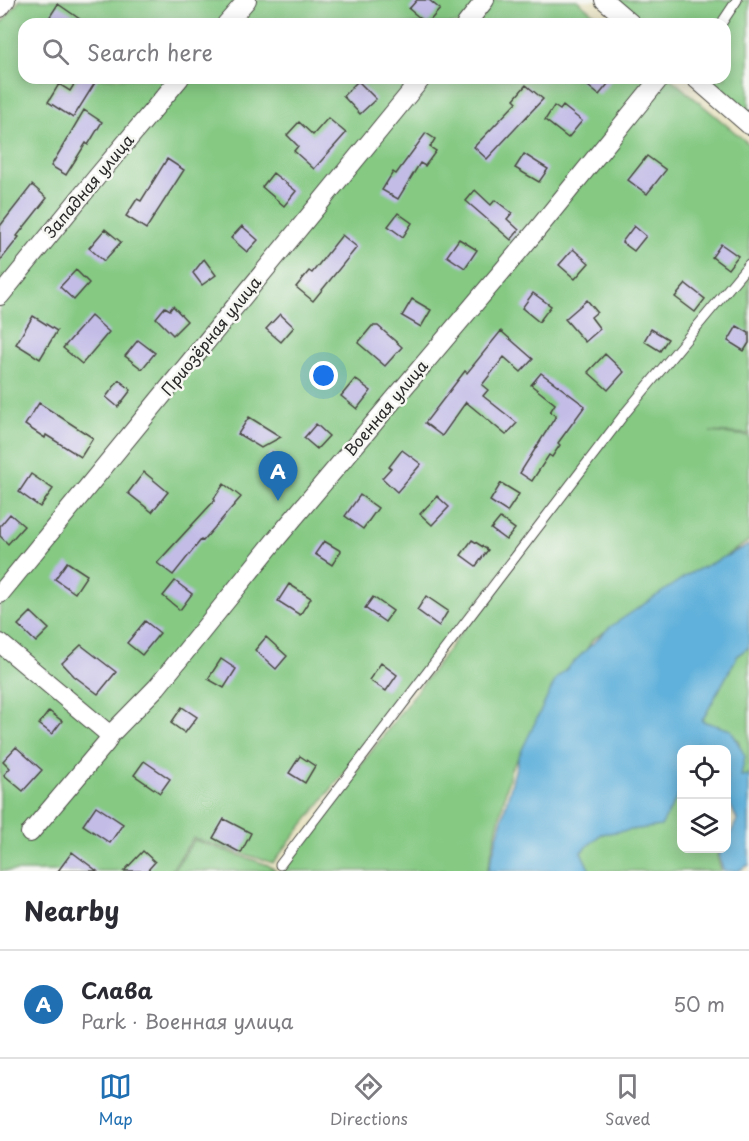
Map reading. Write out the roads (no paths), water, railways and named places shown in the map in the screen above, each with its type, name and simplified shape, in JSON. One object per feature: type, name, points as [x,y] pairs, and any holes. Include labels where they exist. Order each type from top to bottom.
[{"type":"street","points":[[0,8],[6,0]]},
{"type":"street","points":[[231,18],[247,0]]},
{"type":"street","points":[[471,18],[485,0]]},
{"type":"street","points":[[604,0],[625,18]]},
{"type":"street","name":"Западная улица","points":[[0,296],[175,84]]},
{"type":"street","name":"Приозёрная улица","points":[[0,594],[417,84]]},
{"type":"street","name":"Военная улица","points":[[30,833],[106,743],[110,735],[157,687],[285,529],[528,240],[655,84]]},
{"type":"street","points":[[701,84],[749,125]]},
{"type":"street","points":[[0,643],[110,735]]},
{"type":"lane","points":[[725,18],[736,0]]},
{"type":"lane","points":[[280,864],[626,412],[749,264]]},
{"type":"water","points":[[749,545],[749,647],[738,655],[702,721],[731,730],[745,756],[741,776],[749,775],[749,865],[738,871],[723,871],[719,855],[720,853],[731,853],[731,833],[737,820],[731,806],[731,745],[677,745],[677,797],[661,826],[601,834],[581,852],[590,871],[488,871],[519,756],[556,679],[610,627],[689,574]]},
{"type":"place","name":"Слава","points":[[278,501]]}]
